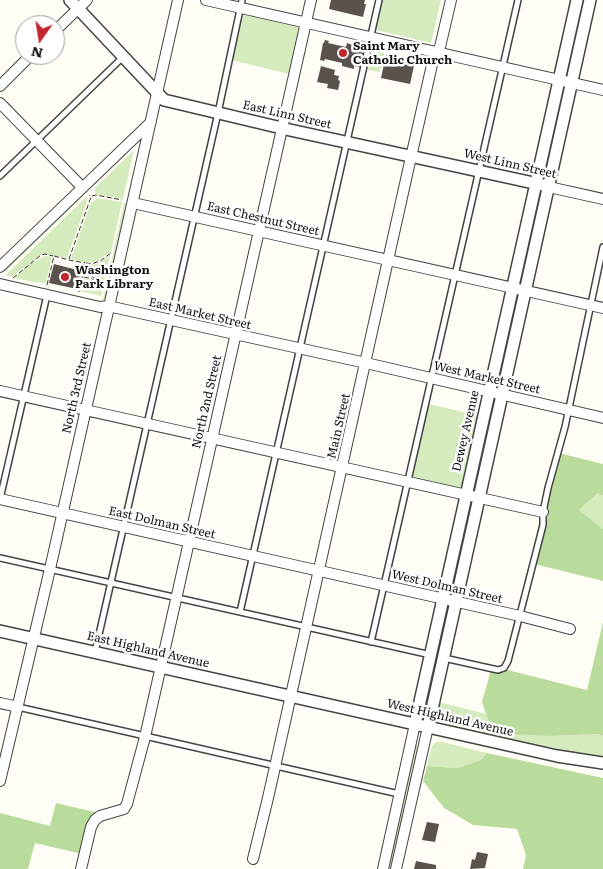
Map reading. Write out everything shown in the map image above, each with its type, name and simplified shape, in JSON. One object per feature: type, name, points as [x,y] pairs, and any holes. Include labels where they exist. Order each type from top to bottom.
[{"type":"street","name":"North 3rd Street","points":[[0,781],[86,409],[128,202],[158,94],[178,0]]},
{"type":"street","points":[[206,0],[241,4],[306,22],[603,90]]},
{"type":"street","name":"North 2nd Street","points":[[81,869],[91,827],[95,820],[105,814],[124,809],[127,804],[145,736],[311,0]]},
{"type":"street","name":"Main Street","points":[[253,859],[434,58],[451,0]]},
{"type":"street","name":"Dewey Avenue","points":[[383,869],[577,0]]},
{"type":"street","points":[[396,869],[590,0]]},
{"type":"street","points":[[65,19],[78,3],[123,57],[158,94]]},
{"type":"street","points":[[0,86],[21,65]]},
{"type":"street","name":"East Linn Street","points":[[158,94],[164,100],[412,156]]},
{"type":"street","points":[[0,104],[85,190]]},
{"type":"street","points":[[0,266],[85,190],[151,122]]},
{"type":"street","name":"West Linn Street","points":[[412,156],[603,199]]},
{"type":"street","name":"East Chestnut Street","points":[[128,202],[513,286],[603,308]]},
{"type":"street","name":"East Market Street","points":[[0,284],[47,290],[100,307],[108,306],[235,336],[366,363]]},
{"type":"street","name":"West Market Street","points":[[366,363],[603,418]]},
{"type":"street","points":[[0,391],[543,512]]},
{"type":"street","name":"East Dolman Street","points":[[0,499],[318,571]]},
{"type":"street","name":"West Dolman Street","points":[[318,571],[570,629]]},
{"type":"street","name":"East Highland Avenue","points":[[0,631],[290,696]]},
{"type":"street","name":"West Highland Avenue","points":[[290,696],[548,754],[603,764]]},
{"type":"street","points":[[0,703],[18,707]]},
{"type":"lane","points":[[240,612],[379,0]]},
{"type":"lane","points":[[371,642],[501,67],[518,0]]},
{"type":"lane","points":[[95,652],[218,113],[241,4]]},
{"type":"lane","points":[[0,176],[123,57]]},
{"type":"lane","points":[[443,658],[498,670],[504,668],[508,661],[543,525],[543,512],[568,410],[603,247]]},
{"type":"lane","points":[[0,499],[47,290]]},
{"type":"lane","points":[[0,558],[430,655]]},
{"type":"lane","points":[[18,707],[400,794]]},
{"type":"path","points":[[85,190],[91,197]]},
{"type":"path","points":[[91,197],[96,196],[128,202]]},
{"type":"path","points":[[69,260],[91,197]]},
{"type":"path","points":[[12,278],[40,255],[45,254],[91,264],[100,262],[112,253]]},
{"type":"path","points":[[47,290],[54,256]]},
{"type":"path","points":[[79,292],[85,263]]},
{"type":"path","points":[[84,269],[95,280]]},
{"type":"path","points":[[82,277],[105,282]]},
{"type":"green space","points":[[383,0],[441,0],[431,43],[376,30]]},
{"type":"green space","points":[[242,13],[298,27],[299,30],[289,74],[231,60]]},
{"type":"green space","points":[[372,51],[384,53],[380,72],[368,70]]},
{"type":"green space","points":[[134,150],[123,199],[96,194],[95,188]]},
{"type":"green space","points":[[82,194],[83,196],[4,271]]},
{"type":"green space","points":[[86,197],[87,202],[67,258],[42,254],[12,277],[6,275]]},
{"type":"green space","points":[[98,198],[122,202],[111,252],[95,262],[86,263],[71,259],[91,202]]},
{"type":"green space","points":[[124,203],[127,203],[105,301],[102,304]]},
{"type":"green space","points":[[110,255],[104,281],[96,278],[86,269],[87,265],[97,264]]},
{"type":"green space","points":[[45,256],[52,257],[46,283],[14,278],[31,263]]},
{"type":"green space","points":[[83,278],[104,283],[101,296],[80,291]]},
{"type":"green space","points":[[429,404],[481,416],[465,485],[462,488],[456,489],[411,479]]},
{"type":"green space","points":[[555,452],[603,464],[603,496],[598,493],[579,510],[603,529],[603,581],[530,563]]},
{"type":"green space","points":[[598,493],[603,496],[603,529],[579,510]]},
{"type":"green space","points":[[468,511],[472,511],[453,591],[450,587]]},
{"type":"green space","points":[[446,612],[449,613],[427,708],[425,708],[423,705]]},
{"type":"green space","points":[[603,622],[603,736],[598,734],[553,736],[509,734],[488,720],[482,702],[492,666],[587,690]]},
{"type":"green space","points":[[439,702],[486,714],[488,720],[553,736],[598,734],[603,736],[603,759],[512,742],[448,725],[441,718]]},
{"type":"green space","points":[[436,742],[487,753],[481,760],[458,768],[427,766],[432,746]]},
{"type":"green space","points":[[415,745],[421,746],[393,869],[387,869]]},
{"type":"green space","points":[[487,753],[603,778],[603,869],[523,869],[526,855],[517,829],[473,825],[444,808],[423,781],[427,766],[458,768],[481,760]]},
{"type":"green space","points":[[56,803],[99,813],[82,854],[35,843],[28,869],[0,869],[0,813],[50,826]]},
{"type":"building","points":[[331,0],[365,0],[363,17],[329,9]]},
{"type":"building","name":"Saint Mary Catholic Church","points":[[325,40],[329,41],[328,43],[346,47],[347,43],[366,50],[362,68],[354,66],[354,69],[342,66],[342,63],[325,59],[324,61],[320,60]]},
{"type":"building","points":[[386,55],[415,61],[410,84],[381,78]]},
{"type":"building","points":[[321,66],[335,70],[334,75],[339,76],[338,80],[340,81],[338,90],[327,88],[328,84],[317,82]]},
{"type":"building","name":"Washington Park Library","points":[[54,264],[81,271],[77,289],[49,283]]},
{"type":"building","points":[[427,822],[439,824],[435,842],[422,840]]},
{"type":"building","points":[[477,852],[488,854],[485,868],[470,869],[472,859],[475,860]]},
{"type":"building","points":[[416,861],[436,865],[436,869],[414,869]]},
{"type":"place","name":"Saint Mary Catholic Church","points":[[343,53]]},
{"type":"place","name":"Washington Park Library","points":[[65,277]]}]
